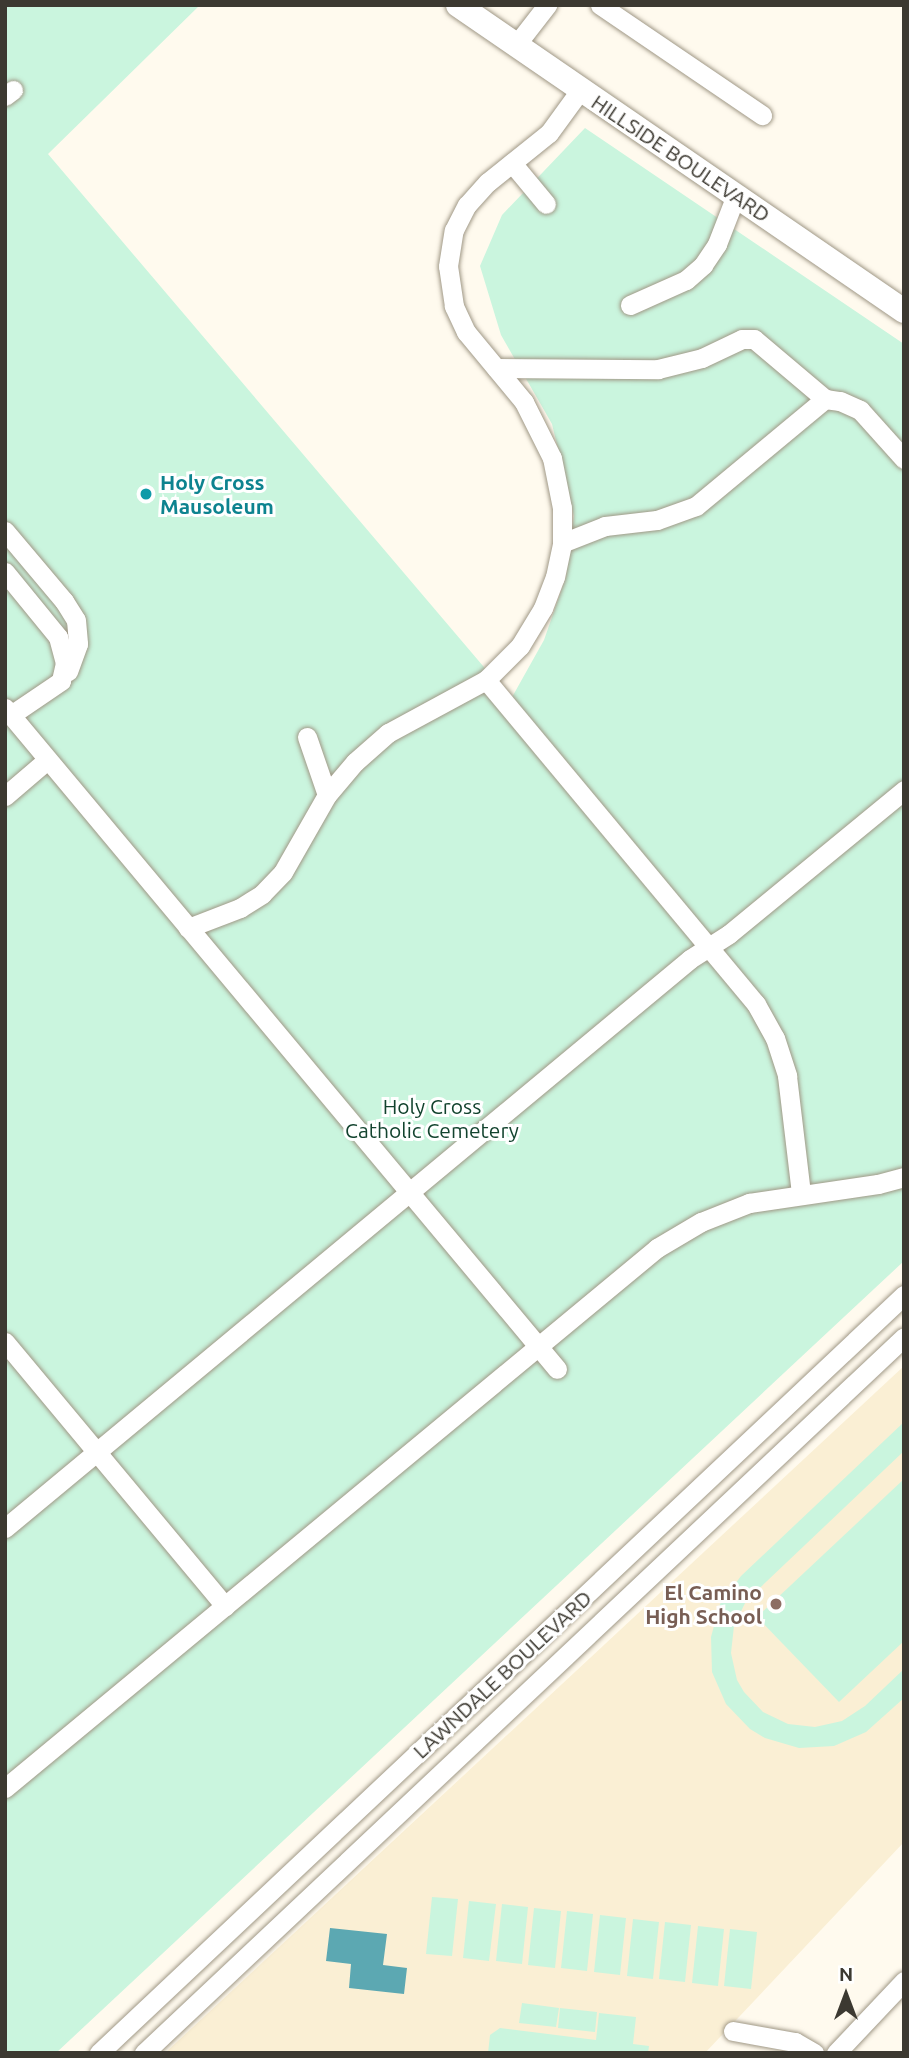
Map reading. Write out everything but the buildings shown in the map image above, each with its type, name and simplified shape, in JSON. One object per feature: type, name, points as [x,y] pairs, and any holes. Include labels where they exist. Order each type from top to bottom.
[{"type":"main road","name":"HILLSIDE BOULEVARD","points":[[458,5],[904,311]]},
{"type":"street","points":[[516,45],[547,5]]},
{"type":"street","points":[[600,5],[762,115]]},
{"type":"street","points":[[188,928],[240,908],[273,884],[291,860],[327,795],[355,762],[388,733],[486,680],[520,646],[536,622],[555,577],[562,543],[560,489],[547,443],[524,402],[474,344],[459,319],[447,266],[454,230],[467,205],[488,182],[549,133],[581,89]]},
{"type":"street","points":[[512,163],[546,204]]},
{"type":"street","points":[[630,304],[680,283],[703,265],[717,244],[736,195]]},
{"type":"street","points":[[496,368],[658,369],[702,358],[749,338],[766,346],[825,399],[840,401],[859,410],[904,459]]},
{"type":"street","points":[[562,543],[605,526],[657,520],[696,506],[825,399]]},
{"type":"street","points":[[5,531],[64,601],[75,620],[78,644],[61,681],[8,711],[557,1369]]},
{"type":"street","points":[[5,572],[58,637],[64,654],[61,681]]},
{"type":"street","points":[[486,680],[752,997],[775,1038],[789,1086],[802,1193]]},
{"type":"street","points":[[307,737],[327,795]]},
{"type":"street","points":[[5,796],[47,761]]},
{"type":"street","points":[[5,1528],[690,959],[729,934],[904,789]]},
{"type":"street","points":[[5,1788],[639,1261],[678,1234],[749,1203],[802,1193],[853,1189],[904,1177]]},
{"type":"street","name":"LAWNDALE BOULEVARD","points":[[99,2053],[904,1296]]},
{"type":"street","name":"LAWNDALE BOULEVARD","points":[[144,2053],[904,1337]]},
{"type":"street","points":[[5,1342],[225,1606]]},
{"type":"street","points":[[848,2049],[904,1981]]},
{"type":"street","points":[[733,2031],[795,2042],[814,2053]]},
{"type":"shaded area","name":"El Camino High School","points":[[904,1366],[904,1842],[705,2053],[165,2053]]},
{"type":"green space","name":"Holy Cross Catholic Cemetery","points":[[5,5],[200,5],[48,154],[511,699],[544,640],[566,577],[574,516],[552,424],[501,335],[480,266],[502,215],[585,128],[904,344],[904,1261],[56,2053],[5,2053]]},
{"type":"green space","points":[[904,1422],[904,1451],[746,1601],[734,1626],[731,1653],[737,1680],[744,1692],[763,1712],[788,1724],[815,1727],[842,1721],[865,1706],[904,1669],[904,1698],[866,1732],[834,1746],[799,1748],[765,1738],[750,1729],[726,1704],[712,1672],[711,1637],[720,1604],[741,1576]]},
{"type":"green space","points":[[904,1479],[904,1641],[839,1702],[757,1617]]},
{"type":"green space","points":[[432,1897],[458,1899],[452,1956],[426,1954]]},
{"type":"green space","points":[[469,1901],[496,1904],[489,1961],[463,1958]]},
{"type":"green space","points":[[502,1904],[528,1907],[522,1964],[496,1961]]},
{"type":"green space","points":[[534,1908],[561,1911],[555,1968],[528,1965]]},
{"type":"green space","points":[[567,1911],[593,1914],[587,1971],[561,1968]]},
{"type":"green space","points":[[600,1915],[626,1918],[620,1975],[594,1972]]},
{"type":"green space","points":[[633,1919],[659,1922],[653,1979],[627,1976]]},
{"type":"green space","points":[[665,1922],[691,1925],[685,1982],[659,1979]]},
{"type":"green space","points":[[698,1926],[724,1929],[718,1986],[692,1983]]},
{"type":"green space","points":[[730,1929],[757,1932],[751,1989],[724,1986]]},
{"type":"green space","points":[[522,2003],[559,2008],[556,2027],[519,2023]]},
{"type":"green space","points":[[560,2008],[597,2012],[595,2032],[558,2028]]},
{"type":"green space","points":[[599,2013],[636,2017],[633,2044],[649,2046],[648,2053],[488,2053],[490,2035],[500,2028],[596,2040]]},
{"type":"water","points":[[330,1928],[387,1934],[383,1965],[407,1968],[404,1994],[349,1988],[351,1964],[326,1961]]},
{"type":"place","name":"Holy Cross Mausoleum","points":[[146,494]]},
{"type":"place","name":"El Camino High School","points":[[776,1604]]}]
